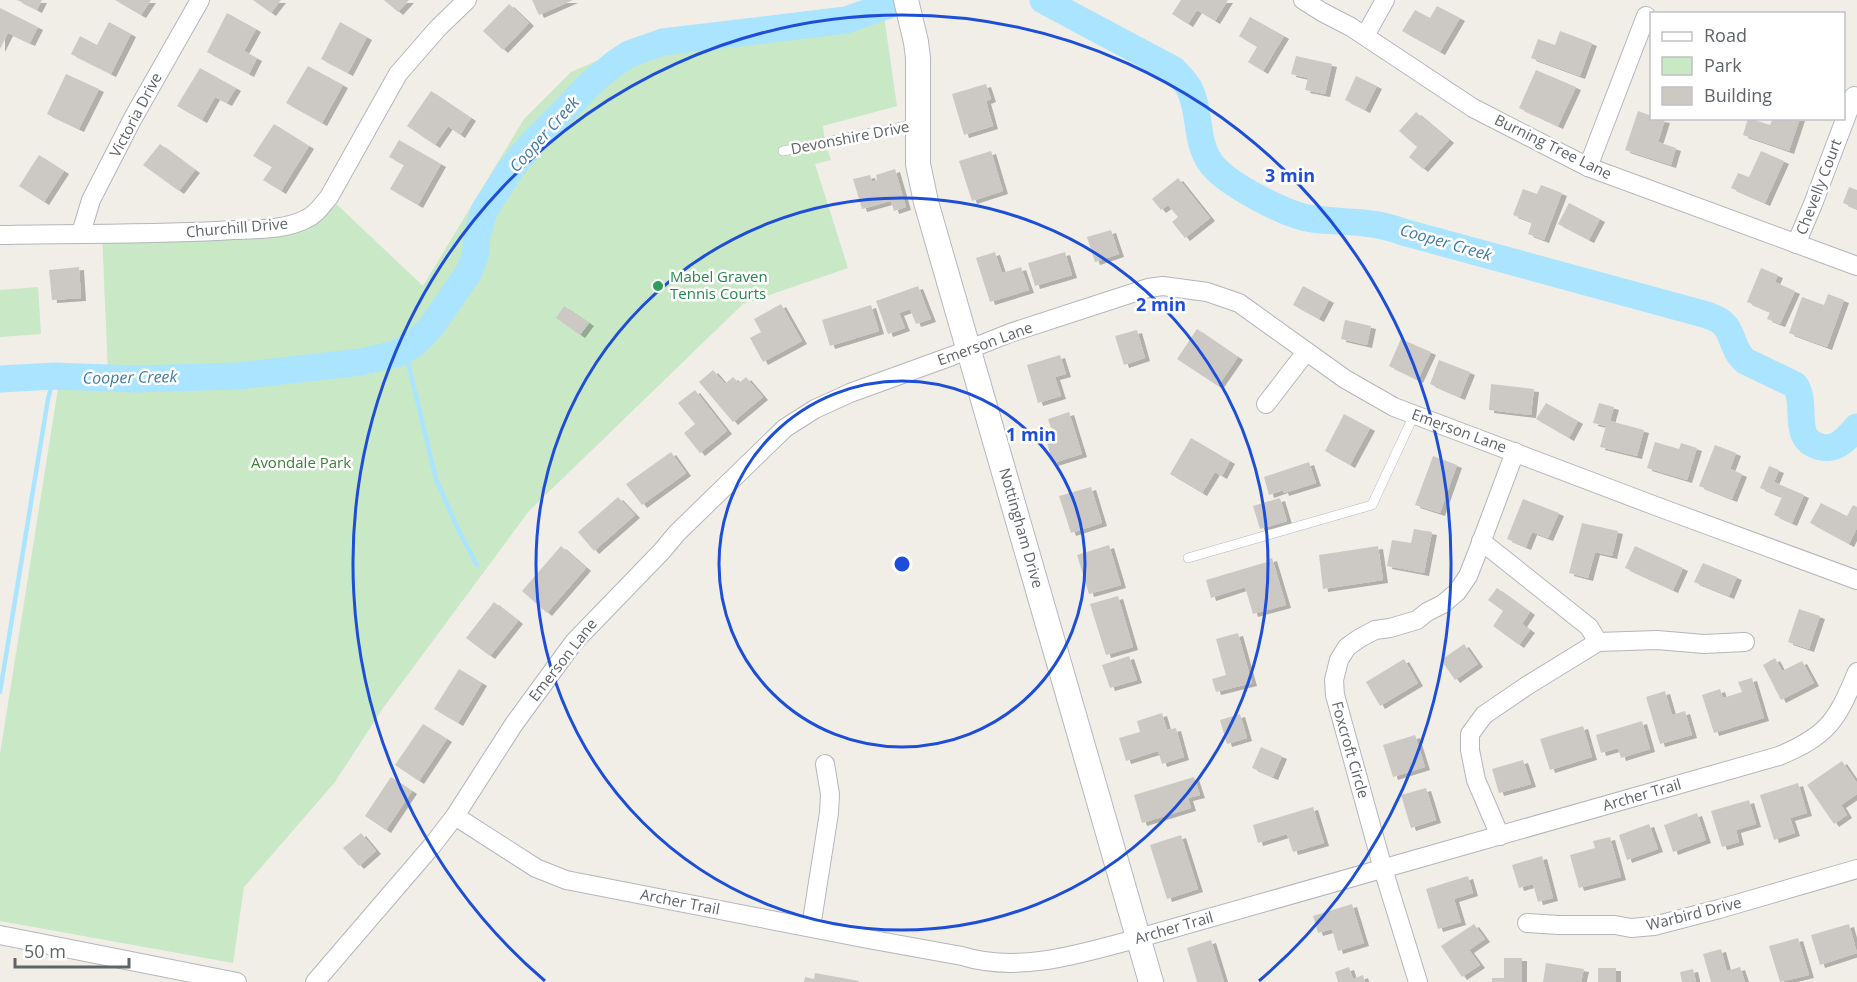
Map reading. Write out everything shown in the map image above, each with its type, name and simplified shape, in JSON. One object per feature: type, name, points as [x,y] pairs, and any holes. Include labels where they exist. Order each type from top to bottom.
[{"type":"street","name":"Victoria Drive","points":[[81,233],[96,190],[133,118],[200,0]]},
{"type":"street","name":"Churchill Drive","points":[[0,235],[192,233],[271,228],[306,219],[317,211],[328,197],[398,75],[438,28],[467,0]]},
{"type":"street","name":"Nottingham Drive","points":[[906,0],[918,58],[918,164],[926,202],[1151,982]]},
{"type":"street","name":"Burning Tree Lane","points":[[1303,0],[1365,36],[1473,108],[1588,167],[1857,266]]},
{"type":"street","points":[[1365,36],[1385,0]]},
{"type":"street","points":[[1588,167],[1646,16]]},
{"type":"street","name":"Chevelly Court","points":[[1845,120],[1854,96]]},
{"type":"street","name":"Chevelly Court","points":[[1796,244],[1845,120]]},
{"type":"street","name":"Emerson Lane","points":[[315,982],[455,816],[514,724],[574,642],[677,533],[785,428],[815,409],[850,393],[969,348],[1148,288],[1163,286],[1207,292],[1239,303],[1262,317],[1345,379],[1394,407],[1857,580]]},
{"type":"street","points":[[1266,404],[1306,352]]},
{"type":"street","name":"Foxcroft Circle","points":[[1418,982],[1383,869],[1335,695],[1334,680],[1347,647],[1359,638],[1375,630],[1417,620],[1443,604],[1457,592],[1468,576],[1515,452]]},
{"type":"street","points":[[1481,541],[1589,627],[1598,642]]},
{"type":"street","points":[[1500,836],[1476,780],[1470,750],[1470,734],[1484,715],[1598,642],[1657,640],[1704,645],[1745,642]]},
{"type":"street","name":"Archer Trail","points":[[455,816],[536,868],[566,880],[974,960],[1039,961],[1075,955],[1139,938],[1779,756],[1818,736],[1833,721],[1845,701],[1857,672]]},
{"type":"street","points":[[810,927],[829,813],[830,794],[825,764]]},
{"type":"street","name":"Warbird Drive","points":[[1527,923],[1615,925],[1631,928],[1654,926],[1857,869]]},
{"type":"street","points":[[0,935],[237,982]]},
{"type":"lane","name":"Devonshire Drive","points":[[783,151],[917,124]]},
{"type":"lane","points":[[1188,558],[1372,505],[1414,414]]},
{"type":"green space","name":"Avondale Park","points":[[882,2],[897,106],[823,126],[825,143],[831,160],[815,164],[848,268],[743,304],[529,511],[383,708],[335,782],[244,887],[233,963],[0,921],[0,754],[60,376],[108,373],[102,233],[292,224],[329,197],[423,286],[524,119],[571,72],[648,39]]},
{"type":"green space","points":[[38,287],[41,334],[0,337],[0,290]]},
{"type":"building","points":[[17,0],[42,0],[37,10]]},
{"type":"building","points":[[115,0],[151,0],[141,15]]},
{"type":"building","points":[[253,0],[281,0],[271,13]]},
{"type":"building","points":[[384,0],[409,0],[398,12]]},
{"type":"building","points":[[532,0],[573,0],[539,15]]},
{"type":"building","points":[[1181,0],[1228,0],[1215,21],[1197,10],[1188,24],[1172,14]]},
{"type":"building","points":[[509,4],[529,23],[503,50],[483,31]]},
{"type":"building","points":[[1437,6],[1460,18],[1440,52],[1402,31],[1415,10],[1430,18]]},
{"type":"building","points":[[0,8],[38,27],[30,43],[8,33],[0,49]]},
{"type":"building","points":[[227,13],[256,29],[244,51],[257,58],[249,74],[207,52]]},
{"type":"building","points":[[1250,17],[1284,36],[1263,71],[1248,62],[1257,47],[1239,36]]},
{"type":"building","points":[[109,22],[131,34],[111,74],[71,54],[80,36],[97,45]]},
{"type":"building","points":[[340,22],[367,37],[348,73],[321,59]]},
{"type":"building","points":[[1560,31],[1592,43],[1580,76],[1531,58],[1538,39],[1555,45]]},
{"type":"building","points":[[1296,56],[1332,64],[1325,94],[1305,90],[1308,78],[1291,74]]},
{"type":"building","points":[[308,66],[343,85],[322,123],[286,103]]},
{"type":"building","points":[[200,68],[236,88],[227,103],[215,97],[202,120],[177,106]]},
{"type":"building","points":[[1536,70],[1576,87],[1558,126],[1519,108]]},
{"type":"building","points":[[66,74],[99,89],[79,129],[47,114]]},
{"type":"building","points":[[1356,76],[1377,86],[1365,110],[1345,100]]},
{"type":"building","points":[[986,84],[991,99],[986,101],[993,126],[964,135],[952,94]]},
{"type":"building","points":[[431,91],[471,118],[460,135],[448,126],[435,145],[407,126]]},
{"type":"building","points":[[1638,111],[1650,115],[1650,120],[1665,120],[1658,142],[1676,148],[1671,165],[1625,150]]},
{"type":"building","points":[[1416,112],[1449,140],[1423,169],[1409,157],[1417,147],[1399,131]]},
{"type":"building","points":[[1747,120],[1770,125],[1772,120],[1799,120],[1789,151],[1743,135]]},
{"type":"building","points":[[274,124],[309,146],[281,191],[263,180],[272,167],[253,156]]},
{"type":"building","points":[[399,140],[441,164],[418,205],[390,189],[404,165],[389,157]]},
{"type":"building","points":[[160,144],[195,170],[179,191],[143,165]]},
{"type":"building","points":[[991,151],[1003,191],[972,201],[959,161]]},
{"type":"building","points":[[1761,151],[1784,161],[1765,203],[1731,188],[1738,173],[1749,177]]},
{"type":"building","points":[[39,155],[64,171],[44,202],[19,186]]},
{"type":"building","points":[[895,169],[906,207],[894,211],[891,201],[862,209],[853,179],[870,175],[872,182],[877,180],[876,175]]},
{"type":"building","points":[[1178,178],[1210,218],[1185,238],[1172,222],[1178,217],[1168,205],[1161,210],[1152,199]]},
{"type":"building","points":[[1541,185],[1562,193],[1544,240],[1528,234],[1532,222],[1513,215],[1523,189],[1537,194]]},
{"type":"building","points":[[1849,187],[1857,190],[1857,209],[1843,203]]},
{"type":"building","points":[[1569,203],[1600,219],[1589,240],[1558,224]]},
{"type":"building","points":[[1111,230],[1119,254],[1095,262],[1087,237]]},
{"type":"building","points":[[995,252],[1002,273],[1021,267],[1029,290],[990,302],[976,258]]},
{"type":"building","points":[[1065,252],[1072,275],[1035,286],[1028,263]]},
{"type":"building","points":[[79,267],[81,298],[52,300],[49,270]]},
{"type":"building","points":[[1761,268],[1778,275],[1775,282],[1795,291],[1780,324],[1767,319],[1770,312],[1747,302]]},
{"type":"building","points":[[918,286],[931,319],[916,324],[910,309],[899,313],[905,328],[888,334],[876,301]]},
{"type":"building","points":[[1303,286],[1329,300],[1319,319],[1293,305]]},
{"type":"building","points":[[1828,294],[1844,300],[1827,347],[1789,333],[1802,297],[1824,305]]},
{"type":"building","points":[[781,304],[802,341],[763,362],[750,338],[761,332],[754,319]]},
{"type":"building","points":[[871,305],[879,331],[830,346],[822,320]]},
{"type":"building","points":[[564,306],[589,323],[580,335],[556,318]]},
{"type":"building","points":[[1345,320],[1371,326],[1367,345],[1341,339]]},
{"type":"building","points":[[1197,329],[1238,357],[1218,386],[1177,359]]},
{"type":"building","points":[[1137,330],[1145,358],[1124,365],[1115,336]]},
{"type":"building","points":[[1401,339],[1431,352],[1418,380],[1389,366]]},
{"type":"building","points":[[1060,355],[1066,374],[1055,377],[1061,396],[1038,403],[1027,365]]},
{"type":"building","points":[[1439,360],[1470,372],[1460,397],[1430,384]]},
{"type":"building","points":[[713,370],[725,384],[733,377],[739,383],[746,377],[763,397],[733,422],[699,382]]},
{"type":"building","points":[[1491,384],[1534,389],[1531,415],[1489,410]]},
{"type":"building","points":[[695,390],[727,431],[700,453],[684,433],[695,424],[678,403]]},
{"type":"building","points":[[1546,403],[1578,421],[1569,438],[1536,419]]},
{"type":"building","points":[[1599,403],[1614,407],[1610,421],[1644,430],[1637,456],[1600,447],[1606,426],[1593,423]]},
{"type":"building","points":[[1069,412],[1082,454],[1053,463],[1044,433],[1052,431],[1048,419]]},
{"type":"building","points":[[1344,414],[1370,428],[1350,465],[1325,451]]},
{"type":"building","points":[[1191,438],[1230,461],[1222,476],[1215,472],[1202,493],[1170,474]]},
{"type":"building","points":[[1655,442],[1679,449],[1681,443],[1697,448],[1687,480],[1647,468]]},
{"type":"building","points":[[1715,445],[1736,453],[1730,469],[1742,474],[1732,499],[1699,486]]},
{"type":"building","points":[[671,452],[686,473],[642,505],[626,484]]},
{"type":"building","points":[[1433,456],[1457,465],[1440,513],[1415,505]]},
{"type":"building","points":[[1309,462],[1316,483],[1269,495],[1264,477]]},
{"type":"building","points":[[1769,466],[1779,470],[1774,482],[1804,495],[1792,523],[1774,515],[1782,497],[1760,488]]},
{"type":"building","points":[[1091,487],[1102,523],[1071,533],[1059,496]]},
{"type":"building","points":[[618,497],[635,515],[594,551],[578,532]]},
{"type":"building","points":[[1280,498],[1287,521],[1260,529],[1253,506]]},
{"type":"building","points":[[1523,499],[1559,513],[1548,538],[1532,532],[1526,547],[1507,539]]},
{"type":"building","points":[[1821,503],[1847,516],[1853,505],[1857,507],[1857,528],[1849,544],[1810,523]]},
{"type":"building","points":[[1582,523],[1618,531],[1612,556],[1595,552],[1588,578],[1569,573]]},
{"type":"building","points":[[1414,529],[1432,532],[1424,573],[1387,566],[1392,540],[1411,543]]},
{"type":"building","points":[[1109,545],[1121,585],[1089,594],[1077,555]]},
{"type":"building","points":[[561,546],[586,568],[547,613],[522,591]]},
{"type":"building","points":[[1378,546],[1383,580],[1323,589],[1319,555]]},
{"type":"building","points":[[1635,546],[1683,568],[1673,590],[1625,568]]},
{"type":"building","points":[[1272,558],[1286,605],[1253,614],[1245,587],[1211,598],[1206,580],[1267,562],[1266,560]]},
{"type":"building","points":[[1703,563],[1737,577],[1729,596],[1694,582]]},
{"type":"building","points":[[1497,588],[1530,612],[1522,624],[1530,630],[1519,645],[1493,626],[1503,611],[1488,600]]},
{"type":"building","points":[[1118,596],[1133,647],[1106,655],[1090,604]]},
{"type":"building","points":[[494,602],[518,621],[490,656],[466,638]]},
{"type":"building","points":[[1799,609],[1820,616],[1809,649],[1788,642]]},
{"type":"building","points":[[1238,633],[1252,683],[1216,692],[1212,679],[1226,675],[1216,639]]},
{"type":"building","points":[[1464,644],[1478,664],[1455,680],[1441,660]]},
{"type":"building","points":[[1129,656],[1137,680],[1110,688],[1102,665]]},
{"type":"building","points":[[1775,658],[1782,671],[1802,661],[1814,683],[1781,700],[1763,665]]},
{"type":"building","points":[[1404,659],[1418,683],[1380,706],[1366,682]]},
{"type":"building","points":[[459,669],[482,683],[458,723],[434,709]]},
{"type":"building","points":[[1752,678],[1764,718],[1714,733],[1702,695],[1720,689],[1723,698],[1742,692],[1738,682]]},
{"type":"building","points":[[1665,691],[1672,715],[1685,711],[1692,735],[1660,744],[1646,697]]},
{"type":"building","points":[[1162,713],[1167,730],[1176,728],[1184,757],[1162,764],[1158,751],[1126,761],[1119,738],[1140,732],[1137,721]]},
{"type":"building","points":[[1240,714],[1247,738],[1227,744],[1220,720]]},
{"type":"building","points":[[1642,721],[1650,749],[1621,758],[1618,748],[1601,753],[1596,735]]},
{"type":"building","points":[[423,724],[447,739],[419,781],[395,765]]},
{"type":"building","points":[[1583,726],[1592,757],[1550,770],[1540,739]]},
{"type":"building","points":[[1415,735],[1425,767],[1393,777],[1383,745]]},
{"type":"building","points":[[1261,747],[1282,756],[1273,777],[1252,768]]},
{"type":"building","points":[[1523,760],[1531,784],[1499,793],[1492,769]]},
{"type":"building","points":[[1842,761],[1857,783],[1857,794],[1841,805],[1847,815],[1834,824],[1807,785]]},
{"type":"building","points":[[391,777],[412,791],[386,830],[365,816]]},
{"type":"building","points":[[1194,777],[1200,795],[1188,798],[1191,808],[1142,823],[1134,795]]},
{"type":"building","points":[[1798,783],[1807,813],[1790,818],[1795,833],[1774,840],[1760,795]]},
{"type":"building","points":[[1426,788],[1436,820],[1411,828],[1401,795]]},
{"type":"building","points":[[1749,800],[1756,824],[1736,830],[1739,842],[1722,847],[1711,811]]},
{"type":"building","points":[[1313,807],[1324,843],[1293,852],[1287,834],[1258,843],[1253,825]]},
{"type":"building","points":[[1697,813],[1706,840],[1673,852],[1664,825]]},
{"type":"building","points":[[1649,824],[1658,849],[1627,860],[1619,835]]},
{"type":"building","points":[[361,833],[376,851],[359,866],[343,848]]},
{"type":"building","points":[[1181,835],[1198,889],[1167,899],[1150,845]]},
{"type":"building","points":[[1610,837],[1621,877],[1579,888],[1570,855],[1595,848],[1593,841]]},
{"type":"building","points":[[1542,856],[1553,898],[1538,902],[1533,884],[1519,888],[1512,865]]},
{"type":"building","points":[[1468,876],[1473,893],[1454,899],[1461,922],[1438,929],[1426,889]]},
{"type":"building","points":[[1352,904],[1364,943],[1338,951],[1332,929],[1318,933],[1313,916]]},
{"type":"building","points":[[1474,924],[1485,939],[1469,950],[1480,965],[1462,977],[1441,946]]},
{"type":"building","points":[[1849,924],[1857,953],[1820,965],[1811,935]]},
{"type":"building","points":[[1798,938],[1809,975],[1780,982],[1769,946]]},
{"type":"building","points":[[1211,940],[1224,982],[1197,982],[1187,948]]},
{"type":"building","points":[[1721,949],[1727,971],[1740,967],[1745,982],[1711,982],[1703,954]]},
{"type":"building","points":[[1504,958],[1522,958],[1522,982],[1492,982],[1492,978],[1504,978]]},
{"type":"building","points":[[1546,963],[1584,969],[1581,982],[1543,982]]},
{"type":"building","points":[[1349,967],[1353,979],[1363,975],[1365,982],[1338,982],[1335,972]]},
{"type":"building","points":[[1598,968],[1616,968],[1616,982],[1598,982]]},
{"type":"building","points":[[1693,969],[1696,982],[1682,982],[1680,972]]},
{"type":"building","points":[[815,973],[859,982],[804,982],[805,977],[814,979]]},
{"type":"waterway","name":"Cooper Creek","points":[[1043,0],[1174,70],[1187,85],[1193,97],[1202,144],[1210,162],[1229,180],[1258,198],[1302,217],[1392,228],[1707,315],[1725,325],[1737,351],[1745,361],[1795,385],[1799,393],[1802,429],[1805,437],[1811,443],[1821,447],[1832,447],[1841,443],[1857,427]]},
{"type":"waterway","name":"Cooper Creek","points":[[0,379],[54,376],[137,379],[237,376],[361,362],[396,354],[413,345],[431,327],[469,272],[475,256],[477,235],[484,211],[512,167],[590,84],[614,64],[629,54],[663,42],[846,20],[889,5]]},
{"type":"waterway","points":[[405,350],[436,479],[477,565]]},
{"type":"waterway","points":[[0,692],[48,399],[54,376]]},
{"type":"place","name":"Mabel Graven Tennis Courts","points":[[658,286]]}]
